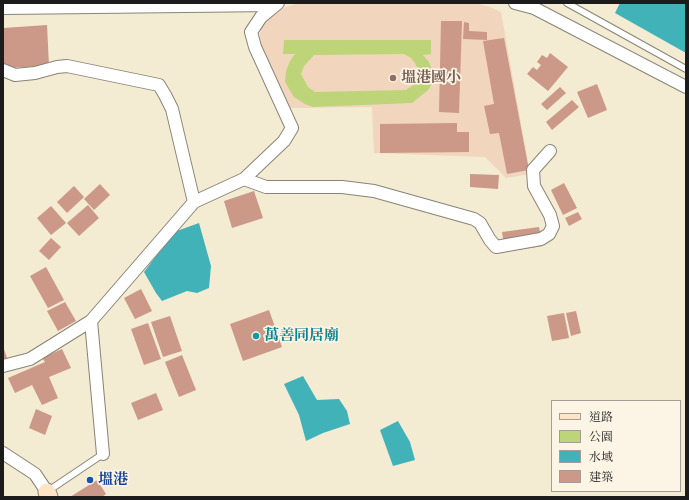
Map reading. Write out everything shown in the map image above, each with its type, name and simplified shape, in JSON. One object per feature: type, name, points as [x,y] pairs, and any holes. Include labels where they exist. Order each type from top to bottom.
[{"type":"street","points":[[515,3],[534,8],[686,87]]},
{"type":"street","points":[[3,8],[276,4]]},
{"type":"street","points":[[3,366],[30,359],[91,322],[194,202],[244,179],[284,141],[292,128],[256,47],[251,32],[261,17],[276,4]]},
{"type":"street","points":[[3,70],[15,75],[35,73],[67,66],[159,85],[166,94],[172,110],[194,202]]},
{"type":"street","points":[[244,179],[266,187],[342,187],[374,191],[474,219],[480,223],[496,247],[542,239],[549,234],[553,226],[550,215],[534,186],[534,170],[550,151]]},
{"type":"street","points":[[91,322],[103,454]]},
{"type":"street","points":[[3,453],[35,474],[48,494]]},
{"type":"lane","points":[[567,3],[686,69]]},
{"type":"lane","points":[[48,494],[103,454]]},
{"type":"shaded area","name":"塭港國小","points":[[298,3],[475,3],[501,12],[530,174],[506,178],[485,157],[374,153],[372,107],[288,108],[259,42],[262,26],[267,20],[284,8]]},
{"type":"green space","points":[[284,40],[431,40],[431,54],[423,55],[429,62],[434,77],[428,90],[412,103],[313,107],[294,97],[285,82],[286,71],[295,54],[283,54]],"holes":[[[404,54],[411,58],[420,74],[416,83],[406,90],[315,92],[308,87],[301,74],[304,66],[314,55]]]},
{"type":"water","points":[[620,3],[686,3],[686,53],[615,13]]},
{"type":"water","points":[[199,223],[211,266],[209,288],[197,293],[187,291],[162,301],[144,272],[174,232]]},
{"type":"water","points":[[303,376],[317,400],[339,399],[347,411],[350,424],[323,433],[306,441],[299,415],[284,384]]},
{"type":"water","points":[[398,421],[410,442],[415,460],[393,466],[380,430]]},
{"type":"building","points":[[441,21],[462,21],[459,113],[439,112]]},
{"type":"building","points":[[464,22],[469,23],[469,31],[487,32],[487,40],[463,39]]},
{"type":"building","points":[[47,25],[49,66],[3,68],[3,28]]},
{"type":"building","points":[[504,38],[529,170],[507,174],[499,133],[490,134],[484,106],[494,104],[483,41]]},
{"type":"building","points":[[550,53],[568,67],[548,91],[527,74],[533,67],[537,70],[541,65],[537,62],[542,55],[547,58]]},
{"type":"building","points":[[597,84],[607,110],[588,118],[577,92]]},
{"type":"building","points":[[560,87],[566,93],[547,110],[541,104]]},
{"type":"building","points":[[572,100],[579,107],[552,130],[546,122]]},
{"type":"building","points":[[457,123],[457,132],[469,132],[469,152],[380,153],[380,124]]},
{"type":"building","points":[[470,174],[499,175],[498,189],[470,187]]},
{"type":"building","points":[[564,183],[577,208],[563,215],[551,190]]},
{"type":"building","points":[[100,184],[110,195],[94,210],[84,199]]},
{"type":"building","points":[[74,186],[84,197],[67,213],[57,202]]},
{"type":"building","points":[[254,191],[263,218],[232,228],[224,201]]},
{"type":"building","points":[[88,205],[99,218],[79,236],[67,223]]},
{"type":"building","points":[[51,206],[66,223],[51,235],[37,218]]},
{"type":"building","points":[[578,212],[582,219],[569,226],[565,218]]},
{"type":"building","points":[[539,227],[543,246],[505,252],[502,232]]},
{"type":"building","points":[[51,238],[61,247],[49,260],[39,251]]},
{"type":"building","points":[[46,267],[64,300],[48,308],[30,276]]},
{"type":"building","points":[[141,289],[152,311],[135,319],[124,298]]},
{"type":"building","points":[[65,302],[76,321],[58,331],[47,311]]},
{"type":"building","name":"萬善同居廟","points":[[269,310],[282,347],[243,361],[230,324]]},
{"type":"building","points":[[576,311],[581,333],[571,336],[566,313]]},
{"type":"building","points":[[564,313],[569,338],[552,341],[547,316]]},
{"type":"building","points":[[170,316],[182,351],[163,357],[151,322]]},
{"type":"building","points":[[148,323],[161,359],[144,365],[131,329]]},
{"type":"building","points":[[3,346],[7,358],[3,359]]},
{"type":"building","points":[[62,349],[71,368],[49,377],[58,398],[42,405],[32,385],[15,393],[8,378],[45,362],[42,358]]},
{"type":"building","points":[[182,355],[196,390],[179,397],[165,362]]},
{"type":"building","points":[[156,393],[163,410],[138,420],[131,403]]},
{"type":"building","points":[[36,409],[52,416],[45,435],[29,428]]},
{"type":"building","points":[[97,480],[106,494],[102,497],[70,497]]},
{"type":"place","name":"塭港國小","points":[[393,78]]},
{"type":"place","name":"萬善同居廟","points":[[256,336]]},
{"type":"place","name":"塭港","points":[[90,480]]}]
